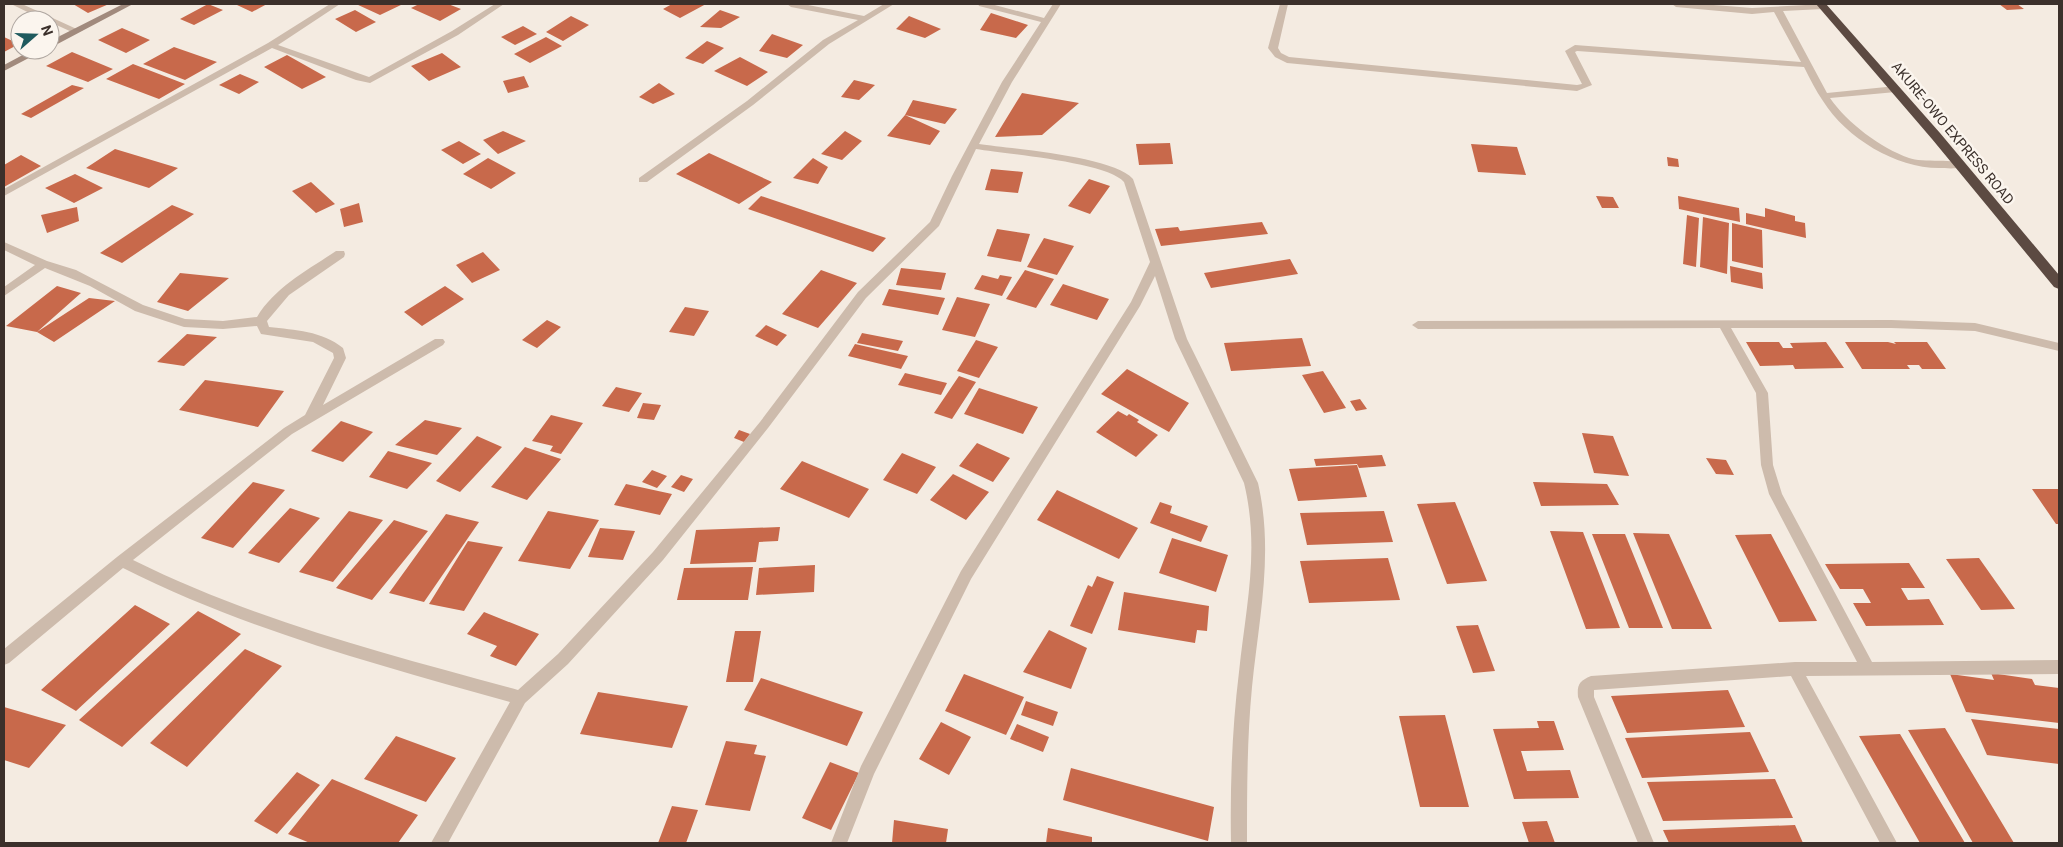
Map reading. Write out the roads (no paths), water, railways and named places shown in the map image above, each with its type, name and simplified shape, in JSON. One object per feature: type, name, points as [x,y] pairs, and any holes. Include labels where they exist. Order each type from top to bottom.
[{"type":"highway","name":"AKURE-OWO EXPRESS ROAD","points":[[1822,5],[1896,89],[2059,284]]},
{"type":"street","points":[[14,4],[77,31]]},
{"type":"street","points":[[60,40],[129,4]]},
{"type":"street","points":[[4,193],[271,45],[336,4]]},
{"type":"street","points":[[271,45],[359,78],[370,80],[455,33],[500,4]]},
{"type":"street","points":[[791,4],[862,18]]},
{"type":"street","points":[[643,180],[750,103],[826,42],[862,18],[890,4]]},
{"type":"street","points":[[982,4],[1047,21]]},
{"type":"street","points":[[439,843],[520,698],[564,659],[658,556],[764,425],[862,295],[935,224],[973,146],[1008,82],[1047,21],[1051,10],[1057,4]]},
{"type":"street","points":[[1284,4],[1273,48],[1278,55],[1287,60],[1578,88],[1587,85],[1570,51],[1575,48],[1809,65]]},
{"type":"street","points":[[1676,4],[1752,11],[1822,5]]},
{"type":"street","points":[[1776,9],[1825,96],[1841,118],[1867,139],[1896,157],[1920,164],[1960,165]]},
{"type":"street","points":[[4,68],[20,60]]},
{"type":"street","points":[[1825,96],[1896,89]]},
{"type":"street","points":[[973,146],[1101,165],[1123,174],[1129,182],[1181,339],[1251,483],[1258,507],[1261,536],[1257,599],[1246,672],[1238,843]]},
{"type":"street","points":[[4,246],[43,264],[72,273],[94,283],[139,308],[184,323],[223,325],[261,322]]},
{"type":"street","points":[[261,322],[266,311],[292,287],[340,254]]},
{"type":"street","points":[[840,843],[867,771],[966,575],[1136,303],[1155,262]]},
{"type":"street","points":[[4,292],[43,264]]},
{"type":"street","points":[[261,322],[266,330],[316,339],[333,344],[339,351],[340,358],[311,416]]},
{"type":"street","points":[[1723,324],[1762,393],[1766,465],[1776,494],[1868,668]]},
{"type":"street","points":[[1418,325],[1891,324],[1960,326],[2009,334],[2059,347]]},
{"type":"street","points":[[4,658],[122,561],[288,431],[439,342]]},
{"type":"street","points":[[122,561],[146,574],[254,620],[520,698]]},
{"type":"street","points":[[1646,843],[1586,697],[1585,687],[1592,683],[1795,669],[2059,667]]},
{"type":"street","points":[[1795,669],[1889,843]]}]
